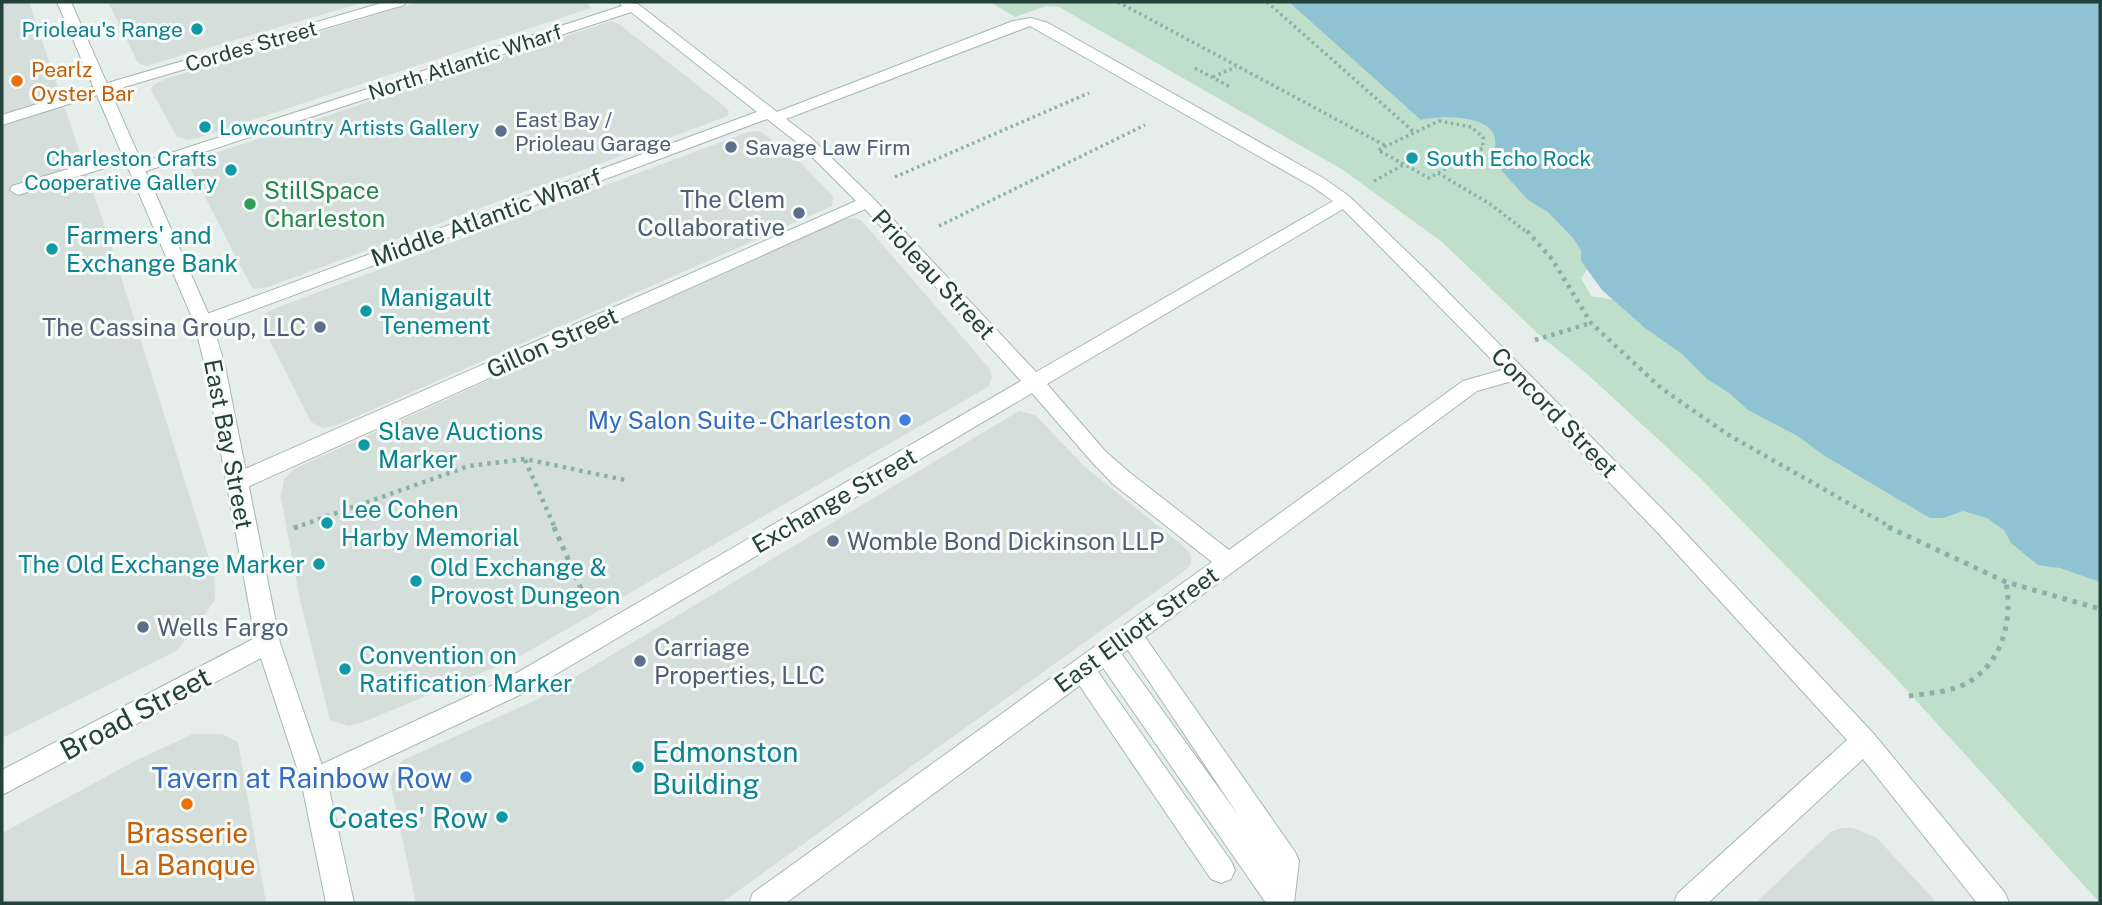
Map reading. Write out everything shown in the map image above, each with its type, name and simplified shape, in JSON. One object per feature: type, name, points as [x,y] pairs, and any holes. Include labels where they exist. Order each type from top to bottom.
[{"type":"street","name":"East Bay Street","points":[[64,2],[204,322],[268,643],[314,780],[340,903]]},
{"type":"street","name":"Cordes Street","points":[[2,120],[399,2]]},
{"type":"street","name":"Prioleau Street","points":[[629,4],[805,141],[867,202],[1035,383],[1098,456],[1121,478],[1228,562]]},
{"type":"street","name":"North Atlantic Wharf","points":[[18,190],[134,162],[629,4]]},
{"type":"street","name":"Middle Atlantic Wharf","points":[[204,322],[1018,24],[1031,22]]},
{"type":"street","name":"Concord Street","points":[[1031,22],[1043,26],[1319,183],[1344,201],[1422,276],[1668,528],[1864,741],[1995,903]]},
{"type":"street","name":"Exchange Street","points":[[314,780],[517,685],[1344,201]]},
{"type":"street","name":"Gillon Street","points":[[237,482],[867,202]]},
{"type":"street","name":"East Elliott Street","points":[[763,903],[1470,386],[1517,373]]},
{"type":"street","points":[[1130,634],[1285,861],[1280,900]]},
{"type":"street","name":"Broad Street","points":[[2,783],[268,643]]},
{"type":"street","points":[[1106,652],[1280,900]]},
{"type":"street","points":[[1082,669],[1221,870]]},
{"type":"street","points":[[1688,903],[1864,741]]},
{"type":"path","points":[[1118,2],[1386,146]]},
{"type":"path","points":[[1268,2],[1414,132]]},
{"type":"path","points":[[1213,77],[1237,66]]},
{"type":"path","points":[[1195,68],[1230,87]]},
{"type":"path","points":[[883,182],[1099,89]]},
{"type":"path","points":[[933,229],[1151,121]]},
{"type":"path","points":[[1450,121],[1471,127],[1483,137],[1483,148],[1429,178],[1378,150],[1386,146],[1430,124],[1450,121]]},
{"type":"path","points":[[1372,182],[1405,164]]},
{"type":"path","points":[[1438,173],[1490,204],[1526,230],[1552,259],[1591,323],[1661,387],[1770,461],[1872,519],[2006,582],[2100,609]]},
{"type":"path","points":[[1531,341],[1591,323]]},
{"type":"path","points":[[525,460],[592,612]]},
{"type":"path","points":[[294,528],[469,466],[525,460],[625,480]]},
{"type":"path","points":[[1909,696],[1941,691],[1971,681],[1990,663],[2004,642],[2009,623],[2011,603],[2006,582]]},
{"type":"shaded area","points":[[2,2],[29,2],[112,248],[214,574],[215,600],[176,651],[2,738]]},
{"type":"shaded area","points":[[108,2],[365,2],[146,66],[138,63]]},
{"type":"shaded area","points":[[418,2],[587,2],[591,8],[188,140],[177,137],[151,90],[153,85],[165,79]]},
{"type":"shaded area","points":[[611,21],[619,24],[723,105],[729,111],[728,116],[268,287],[254,289],[251,286],[189,166],[192,161]]},
{"type":"shaded area","points":[[760,131],[799,161],[833,196],[832,206],[340,424],[323,428],[311,422],[261,323],[263,315],[748,132]]},
{"type":"shaded area","points":[[843,219],[861,220],[989,368],[992,377],[988,387],[515,659],[361,723],[349,726],[330,720],[300,600],[281,498],[284,479],[294,469]]},
{"type":"shaded area","points":[[1019,411],[1035,415],[1085,467],[1183,546],[1190,554],[1191,563],[1187,569],[721,903],[416,903],[390,781],[403,760],[538,699]]},
{"type":"shaded area","points":[[193,734],[222,734],[238,742],[266,903],[2,903],[2,833],[137,760]]},
{"type":"shaded area","points":[[1841,828],[1853,828],[1877,838],[1937,903],[1755,903],[1831,832]]},
{"type":"green space","points":[[990,2],[1400,2],[1475,53],[1590,266],[1581,278],[1591,296],[1627,302],[2100,452],[2100,903],[1892,674],[1698,476],[1586,373],[1536,332],[1442,242],[1343,170],[1059,7],[1046,6],[1015,17]]},
{"type":"water","points":[[1289,2],[2100,2],[2100,582],[2060,568],[2038,565],[2011,543],[2004,530],[1987,518],[1963,511],[1943,518],[1930,518],[1825,456],[1796,435],[1748,410],[1602,290],[1581,261],[1581,250],[1573,238],[1548,212],[1528,200],[1492,160],[1495,153],[1494,135],[1488,127],[1467,119],[1441,117],[1421,120]]},
{"type":"place","name":"Prioleau's Range","points":[[197,29]]},
{"type":"place","name":"Pearlz Oyster Bar","points":[[17,81]]},
{"type":"place","name":"Lowcountry Artists Gallery","points":[[205,127]]},
{"type":"place","name":"East Bay / Prioleau Garage","points":[[501,131]]},
{"type":"place","name":"Savage Law Firm","points":[[731,147]]},
{"type":"place","name":"South Echo Rock","points":[[1412,158]]},
{"type":"place","name":"Charleston Crafts Cooperative Gallery","points":[[231,170]]},
{"type":"place","name":"StillSpace Charleston","points":[[250,204]]},
{"type":"place","name":"The Clem Collaborative","points":[[799,213]]},
{"type":"place","name":"Farmers' and Exchange Bank","points":[[52,249]]},
{"type":"place","name":"Manigault Tenement","points":[[366,311]]},
{"type":"place","name":"The Cassina Group, LLC","points":[[320,327]]},
{"type":"place","name":"My Salon Suite - Charleston","points":[[905,420]]},
{"type":"place","name":"Slave Auctions Marker","points":[[364,445]]},
{"type":"place","name":"Lee Cohen Harby Memorial","points":[[327,523]]},
{"type":"place","name":"Womble Bond Dickinson LLP","points":[[833,541]]},
{"type":"place","name":"The Old Exchange Marker","points":[[319,564]]},
{"type":"place","name":"Old Exchange & Provost Dungeon","points":[[416,581]]},
{"type":"place","name":"Wells Fargo","points":[[143,627]]},
{"type":"place","name":"Carriage Properties, LLC","points":[[640,661]]},
{"type":"place","name":"Convention on Ratification Marker","points":[[345,669]]},
{"type":"place","name":"Edmonston Building","points":[[638,767]]},
{"type":"place","name":"Tavern at Rainbow Row","points":[[466,777]]},
{"type":"place","name":"Brasserie La Banque","points":[[187,804]]},
{"type":"place","name":"Coates' Row","points":[[502,817]]}]
